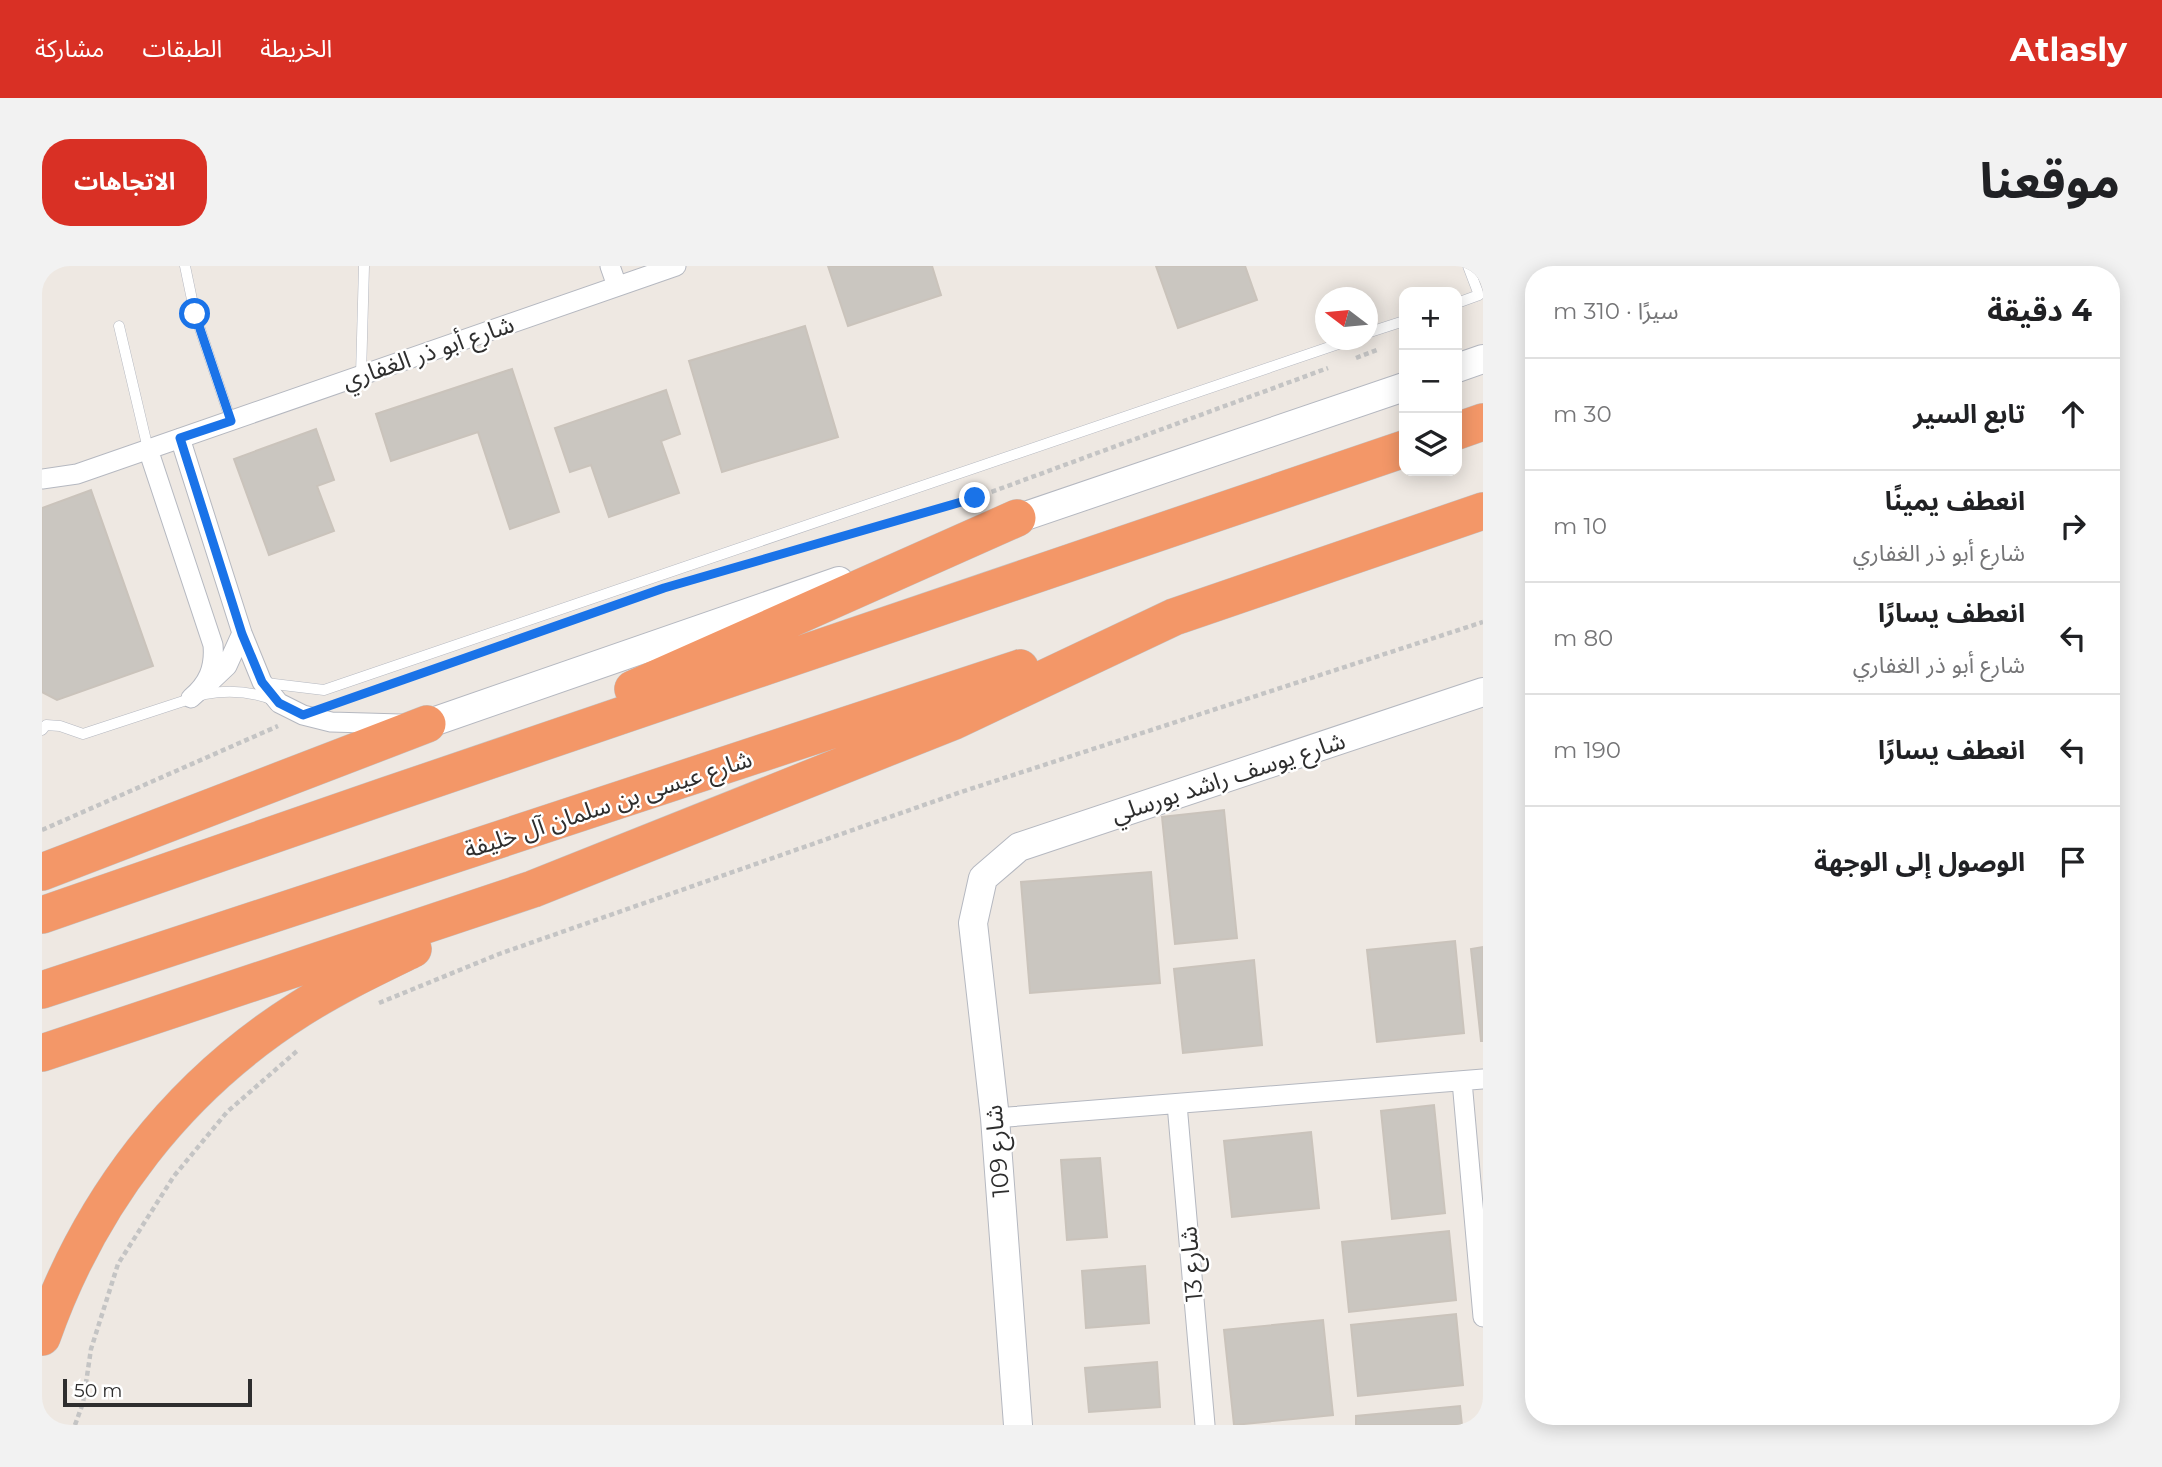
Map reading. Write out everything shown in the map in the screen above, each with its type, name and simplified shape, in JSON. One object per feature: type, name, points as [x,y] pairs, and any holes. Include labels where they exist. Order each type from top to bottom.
[{"type":"highway","points":[[1462,429],[1483,422]]},
{"type":"highway","points":[[42,915],[1399,451]]},
{"type":"highway","points":[[42,1053],[533,889],[954,721],[1174,617],[1483,511]]},
{"type":"highway","points":[[385,796],[1017,518]]},
{"type":"highway","name":"شارع عيسى بن سلمان آل خليفة","points":[[42,990],[1174,617]]},
{"type":"highway","points":[[42,872],[427,724]]},
{"type":"highway","points":[[42,1337],[73,1261],[103,1205],[158,1131],[225,1065],[298,1010],[335,988],[533,889]]},
{"type":"street","points":[[610,266],[617,286]]},
{"type":"street","name":"شارع أبو ذر الغفاري","points":[[42,479],[77,474],[676,266]]},
{"type":"street","points":[[1462,366],[1483,359]]},
{"type":"street","points":[[180,438],[242,634],[262,682],[279,703],[303,715],[331,722],[427,724],[1017,518],[1399,389]]},
{"type":"street","points":[[148,449],[213,645],[212,669],[196,694]]},
{"type":"street","points":[[196,694],[227,666],[242,634]]},
{"type":"street","name":"شارع يوسف راشد بورسلي","points":[[983,878],[1019,847],[1483,692]]},
{"type":"street","name":"شارع 109","points":[[983,878],[973,923],[995,1118],[1018,1425]]},
{"type":"street","points":[[995,1118],[1483,1079]]},
{"type":"street","points":[[1462,1081],[1483,1317]]},
{"type":"street","name":"شارع 13","points":[[1177,1104],[1205,1425]]},
{"type":"lane","points":[[185,266],[195,314],[231,421]]},
{"type":"lane","points":[[361,375],[364,266]]},
{"type":"lane","points":[[1462,301],[1479,295],[1468,266]]},
{"type":"lane","points":[[1378,329],[1399,323]]},
{"type":"lane","points":[[119,326],[148,449]]},
{"type":"lane","points":[[262,682],[324,690],[1321,350]]},
{"type":"lane","points":[[42,730],[46,725],[60,726],[83,734],[196,694],[234,691],[265,697],[279,703]]},
{"type":"path","points":[[1352,360],[1378,350]]},
{"type":"path","points":[[794,551],[975,498],[1339,364]]},
{"type":"path","points":[[370,1008],[499,954],[947,796],[1483,621]]},
{"type":"path","points":[[42,830],[303,715]]},
{"type":"path","points":[[75,1425],[83,1404],[91,1349],[118,1264],[174,1176],[227,1112],[306,1043]]},
{"type":"building","points":[[828,266],[932,266],[941,295],[848,326]]},
{"type":"building","points":[[1156,266],[1245,266],[1257,300],[1178,328]]},
{"type":"building","points":[[805,326],[838,437],[722,472],[689,361]]},
{"type":"building","points":[[512,369],[559,512],[510,529],[478,432],[391,461],[376,414]]},
{"type":"building","points":[[666,390],[680,434],[661,441],[679,493],[609,517],[591,465],[570,472],[555,428]]},
{"type":"building","points":[[316,429],[334,480],[317,486],[334,531],[269,555],[234,459]]},
{"type":"building","points":[[91,490],[153,666],[57,700],[42,692],[42,508]]},
{"type":"building","points":[[1224,810],[1237,938],[1175,944],[1162,817]]},
{"type":"building","points":[[1151,872],[1160,983],[1030,993],[1021,882]]},
{"type":"building","points":[[1455,941],[1464,1033],[1377,1042],[1367,950]]},
{"type":"building","points":[[1483,947],[1483,1041],[1481,1041],[1471,949]]},
{"type":"building","points":[[1254,960],[1262,1045],[1183,1053],[1174,969]]},
{"type":"building","points":[[1434,1105],[1445,1213],[1392,1219],[1381,1111]]},
{"type":"building","points":[[1311,1132],[1319,1208],[1232,1217],[1224,1141]]},
{"type":"building","points":[[1100,1158],[1107,1237],[1067,1240],[1061,1160]]},
{"type":"building","points":[[1449,1231],[1456,1300],[1349,1312],[1342,1242]]},
{"type":"building","points":[[1145,1266],[1149,1323],[1086,1328],[1082,1271]]},
{"type":"building","points":[[1456,1314],[1463,1385],[1358,1396],[1351,1325]]},
{"type":"building","points":[[1323,1320],[1333,1415],[1234,1425],[1224,1330]]},
{"type":"building","points":[[1157,1362],[1160,1407],[1089,1412],[1085,1368]]},
{"type":"building","points":[[1460,1406],[1462,1425],[1356,1425],[1356,1416]]},
{"type":"route","points":[[195,314],[231,421],[180,438],[242,634],[262,682],[279,703],[303,715],[664,588],[975,498]]}]
